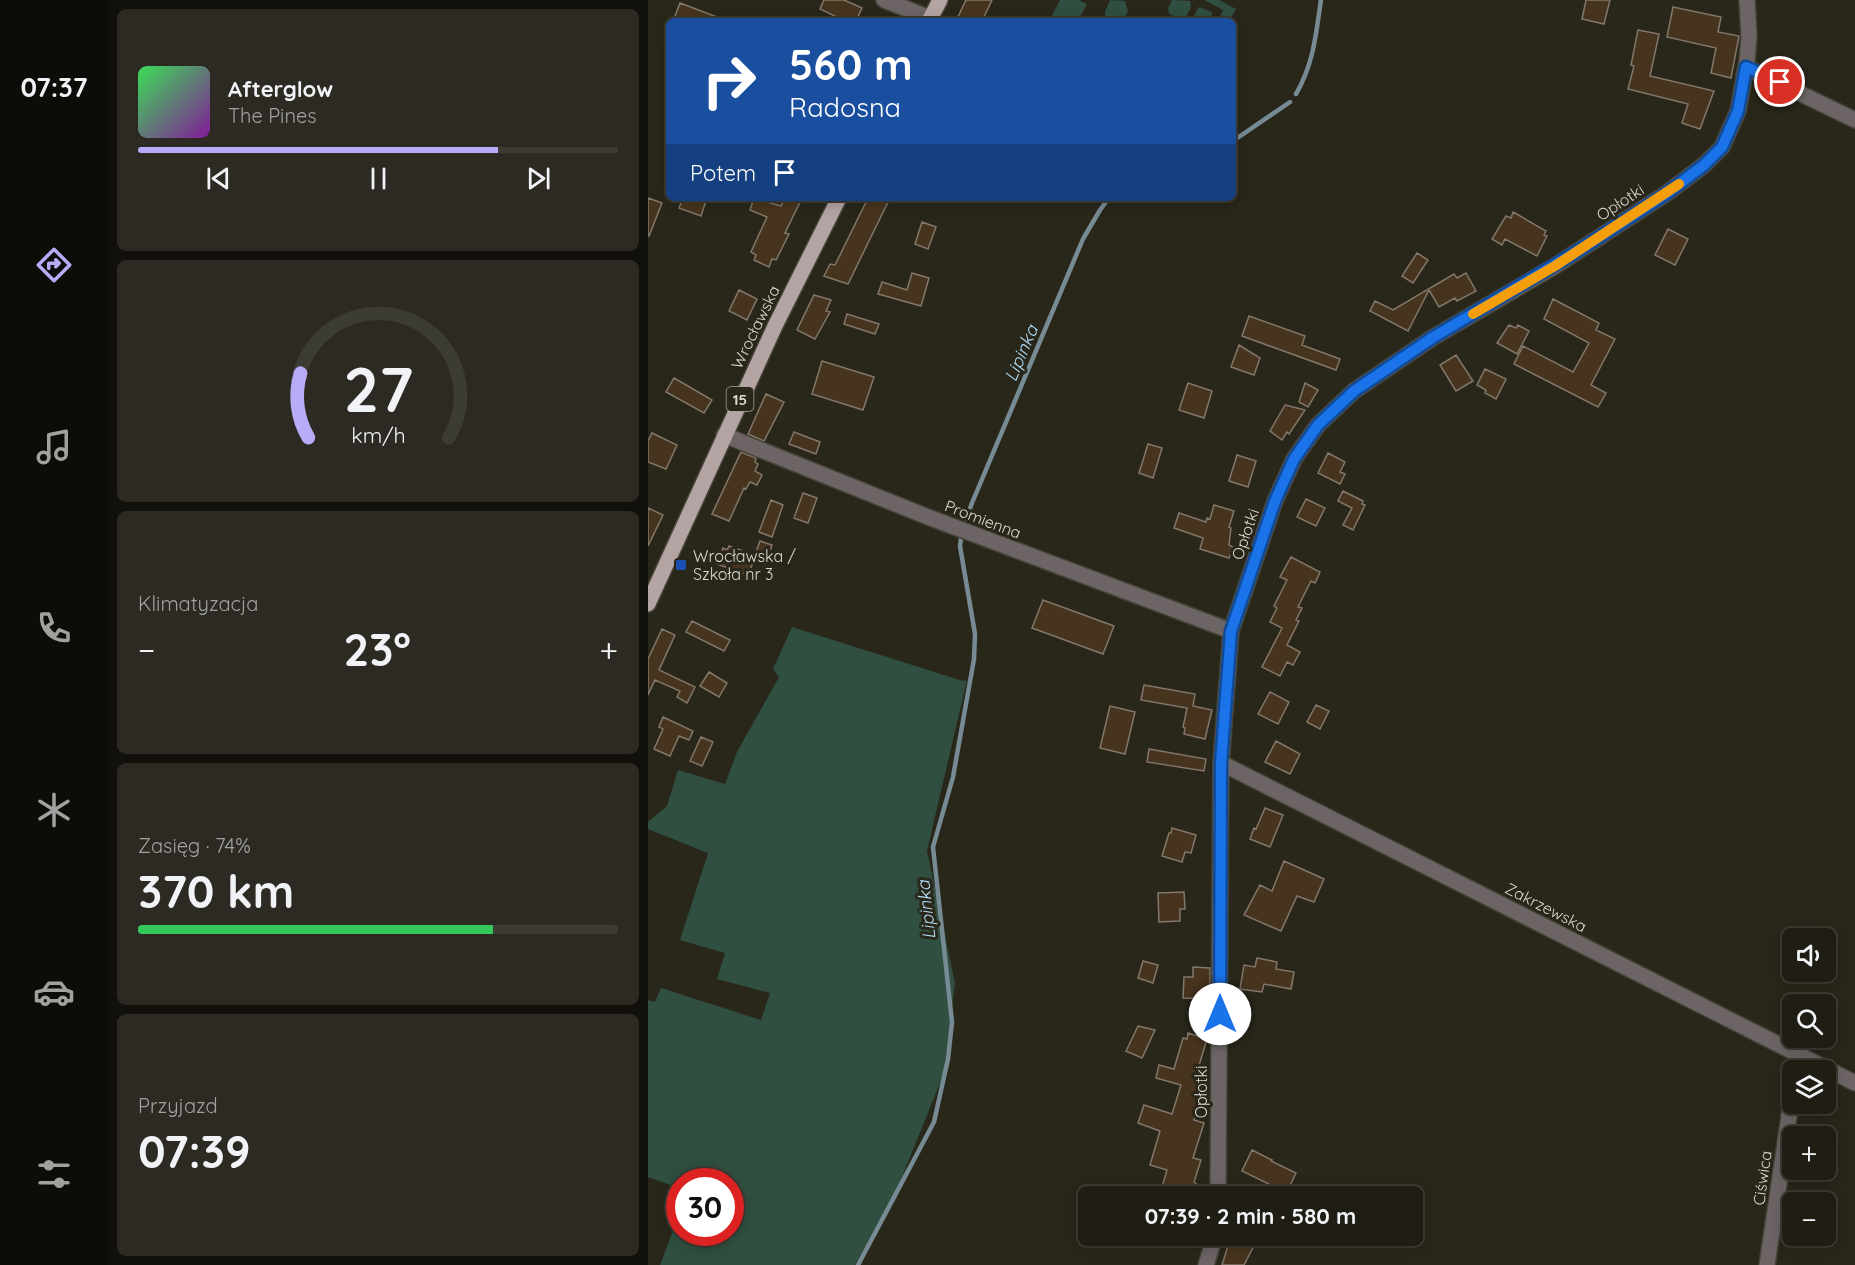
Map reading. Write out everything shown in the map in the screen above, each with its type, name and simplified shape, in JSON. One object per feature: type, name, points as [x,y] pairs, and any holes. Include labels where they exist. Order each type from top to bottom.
[{"type":"main road","points":[[931,18],[940,0]]},
{"type":"main road","name":"Wrocławska","points":[[648,604],[775,326],[838,201]]},
{"type":"street","points":[[884,0],[925,18]]},
{"type":"street","name":"Opłotki","points":[[1218,1186],[1221,763],[1231,631],[1275,501],[1294,459],[1318,425],[1354,391],[1432,338],[1555,266],[1667,193],[1704,165],[1722,147],[1738,111],[1746,67],[1749,36],[1748,0]]},
{"type":"street","points":[[1746,67],[1855,120]]},
{"type":"street","name":"Promienna","points":[[724,435],[928,518],[1231,631]]},
{"type":"street","name":"Zakrzewska","points":[[1221,763],[1855,1083]]},
{"type":"street","points":[[1797,1060],[1798,1055]]},
{"type":"street","name":"Ciświca","points":[[1767,1265],[1789,1114]]},
{"type":"street","points":[[1206,1265],[1212,1246]]},
{"type":"green space","points":[[1060,0],[1078,0],[1087,4],[1080,18],[1051,18]]},
{"type":"green space","points":[[1110,0],[1125,1],[1128,11],[1124,18],[1106,18],[1105,12]]},
{"type":"green space","points":[[1172,0],[1190,1],[1191,7],[1184,18],[1169,14],[1168,8]]},
{"type":"green space","points":[[1204,0],[1219,0],[1236,9],[1231,18],[1219,18],[1223,10]]},
{"type":"green space","points":[[1199,7],[1212,12],[1211,18],[1193,18]]},
{"type":"green space","points":[[792,627],[963,681],[967,680],[927,851],[955,983],[944,1073],[898,1187],[855,1265],[660,1265],[667,1246],[744,1246],[744,1168],[666,1168],[666,1183],[648,1177],[648,1000],[655,1002],[661,988],[761,1020],[770,993],[717,979],[725,953],[680,940],[708,853],[648,829],[648,822],[667,806],[678,770],[725,784],[737,752],[779,677],[773,669]]},
{"type":"building","points":[[824,0],[844,0],[862,8],[857,18],[839,18],[820,9]]},
{"type":"building","points":[[966,0],[992,0],[983,18],[958,17]]},
{"type":"building","points":[[1586,0],[1610,0],[1604,24],[1582,19]]},
{"type":"building","points":[[680,3],[720,18],[680,18],[675,16]]},
{"type":"building","points":[[1673,7],[1721,17],[1718,32],[1739,36],[1731,78],[1711,73],[1716,48],[1667,37]]},
{"type":"building","points":[[1638,30],[1659,34],[1650,76],[1714,91],[1700,129],[1682,123],[1688,104],[1628,89],[1634,66],[1631,65]]},
{"type":"building","points":[[648,198],[662,203],[649,236],[648,236]]},
{"type":"building","points":[[682,201],[706,201],[701,216],[679,208]]},
{"type":"building","points":[[753,201],[764,201],[781,206],[784,201],[801,201],[785,233],[789,234],[776,260],[772,259],[769,267],[754,260],[756,255],[751,252],[767,217],[750,210]]},
{"type":"building","points":[[867,201],[889,201],[848,284],[824,276],[830,264],[835,265]]},
{"type":"building","points":[[1513,212],[1546,231],[1544,235],[1547,236],[1537,256],[1505,239],[1502,245],[1492,239],[1506,216],[1511,218]]},
{"type":"building","points":[[922,222],[936,227],[928,249],[915,244]]},
{"type":"building","points":[[1668,229],[1688,239],[1675,265],[1655,255]]},
{"type":"building","points":[[1417,253],[1428,260],[1413,283],[1402,276]]},
{"type":"building","points":[[912,273],[929,278],[921,306],[878,294],[882,282],[907,290]]},
{"type":"building","points":[[1466,273],[1476,291],[1457,301],[1455,298],[1439,307],[1429,290],[1408,331],[1370,311],[1375,301],[1393,310],[1454,274],[1457,278]]},
{"type":"building","points":[[739,290],[757,299],[747,320],[729,311]]},
{"type":"building","points":[[814,295],[831,300],[826,311],[830,312],[815,339],[797,330]]},
{"type":"building","points":[[1553,299],[1599,323],[1596,330],[1615,339],[1591,385],[1606,393],[1598,407],[1514,364],[1523,346],[1573,372],[1589,343],[1544,319]]},
{"type":"building","points":[[847,314],[879,324],[875,334],[844,324]]},
{"type":"building","points":[[1249,316],[1305,336],[1302,345],[1340,359],[1336,370],[1242,336]]},
{"type":"building","points":[[1509,325],[1516,328],[1518,325],[1529,331],[1517,354],[1497,343]]},
{"type":"building","points":[[1239,345],[1260,358],[1254,375],[1231,367]]},
{"type":"building","points":[[1456,355],[1473,381],[1456,391],[1440,365]]},
{"type":"building","points":[[822,361],[874,377],[863,410],[812,394]]},
{"type":"building","points":[[1485,369],[1506,379],[1496,399],[1477,385]]},
{"type":"building","points":[[674,378],[712,400],[704,413],[666,392]]},
{"type":"building","points":[[1188,383],[1212,391],[1204,418],[1179,410]]},
{"type":"building","points":[[1305,383],[1318,390],[1308,407],[1299,402]]},
{"type":"building","points":[[766,394],[784,402],[764,441],[748,434]]},
{"type":"building","points":[[1285,405],[1305,410],[1289,434],[1287,432],[1282,440],[1270,431]]},
{"type":"building","points":[[794,432],[820,442],[816,454],[789,444]]},
{"type":"building","points":[[652,433],[677,445],[666,469],[648,462],[648,441]]},
{"type":"building","points":[[1148,444],[1162,448],[1153,478],[1139,473]]},
{"type":"building","points":[[741,452],[756,458],[755,462],[758,464],[755,471],[762,475],[757,485],[750,482],[746,489],[744,488],[729,521],[712,514]]},
{"type":"building","points":[[1328,453],[1345,462],[1340,472],[1345,474],[1340,484],[1318,473]]},
{"type":"building","points":[[1237,455],[1256,461],[1248,487],[1229,481]]},
{"type":"building","points":[[1343,491],[1363,501],[1362,504],[1365,505],[1353,530],[1343,525],[1352,508],[1338,501]]},
{"type":"building","points":[[803,493],[817,498],[808,523],[794,518]]},
{"type":"building","points":[[1306,499],[1325,508],[1316,526],[1297,517]]},
{"type":"building","points":[[771,500],[783,505],[772,537],[759,532]]},
{"type":"building","points":[[1214,505],[1234,511],[1229,527],[1231,528],[1229,545],[1233,547],[1229,558],[1200,549],[1203,538],[1174,528],[1179,513],[1206,522],[1207,518],[1210,519]]},
{"type":"building","points":[[648,508],[663,515],[648,546]]},
{"type":"building","points":[[760,541],[772,545],[766,564],[754,560],[748,575],[717,564],[723,548],[727,550],[729,546],[755,555]]},
{"type":"building","points":[[1291,557],[1320,572],[1315,583],[1311,581],[1298,607],[1302,608],[1296,620],[1299,621],[1287,645],[1300,652],[1293,665],[1287,662],[1280,676],[1262,667],[1282,628],[1270,622],[1277,608],[1274,606],[1287,580],[1280,577]]},
{"type":"building","points":[[1043,600],[1114,626],[1103,654],[1032,628]]},
{"type":"building","points":[[692,621],[730,640],[724,651],[686,632]]},
{"type":"building","points":[[662,629],[675,635],[659,670],[695,687],[687,703],[677,697],[680,691],[655,680],[648,695],[648,659]]},
{"type":"building","points":[[709,672],[727,683],[719,697],[700,686]]},
{"type":"building","points":[[1144,685],[1195,694],[1193,706],[1212,710],[1205,739],[1184,734],[1187,708],[1141,700]]},
{"type":"building","points":[[1270,692],[1289,702],[1278,724],[1258,714]]},
{"type":"building","points":[[1316,705],[1329,711],[1320,729],[1307,722]]},
{"type":"building","points":[[1110,706],[1135,712],[1125,754],[1100,748]]},
{"type":"building","points":[[663,717],[693,731],[689,740],[679,736],[670,756],[654,749],[663,729],[659,727]]},
{"type":"building","points":[[701,737],[713,742],[702,766],[690,761]]},
{"type":"building","points":[[1276,741],[1300,754],[1290,774],[1265,762]]},
{"type":"building","points":[[1149,749],[1206,759],[1204,771],[1147,762]]},
{"type":"building","points":[[1265,808],[1283,815],[1270,847],[1250,839]]},
{"type":"building","points":[[1172,828],[1196,835],[1191,853],[1185,852],[1182,862],[1162,856]]},
{"type":"building","points":[[1284,861],[1324,879],[1314,902],[1297,896],[1281,931],[1244,915],[1260,885],[1272,891]]},
{"type":"building","points":[[1184,892],[1185,909],[1180,909],[1180,921],[1159,922],[1158,893]]},
{"type":"building","points":[[1257,958],[1277,962],[1276,969],[1294,972],[1291,989],[1264,984],[1262,992],[1240,989],[1244,965],[1255,967]]},
{"type":"building","points":[[1143,961],[1158,965],[1153,983],[1138,978]]},
{"type":"building","points":[[1193,967],[1210,968],[1210,999],[1183,998],[1184,977],[1193,977]]},
{"type":"building","points":[[1138,1026],[1155,1030],[1142,1058],[1126,1051]]},
{"type":"building","points":[[1188,1033],[1207,1039],[1194,1082],[1204,1085],[1194,1120],[1204,1123],[1193,1158],[1201,1160],[1194,1182],[1199,1186],[1162,1186],[1167,1170],[1150,1165],[1160,1131],[1138,1123],[1144,1105],[1172,1114],[1181,1085],[1156,1078],[1159,1065],[1174,1069],[1183,1038],[1187,1039]]},
{"type":"building","points":[[1252,1150],[1296,1173],[1290,1186],[1273,1186],[1242,1171]]},
{"type":"building","points":[[1228,1246],[1254,1246],[1244,1265],[1222,1265]]},
{"type":"waterway","name":"Lipinka","points":[[1296,94],[1311,59],[1321,0]]},
{"type":"waterway","name":"Lipinka","points":[[1236,139],[1290,102]]},
{"type":"waterway","name":"Lipinka","points":[[965,522],[1083,239],[1107,201]]},
{"type":"waterway","name":"Lipinka","points":[[858,1265],[934,1122],[948,1059],[952,1022],[933,847],[953,777],[974,659],[975,634],[960,546],[961,538]]},
{"type":"slow traffic","points":[[1473,314],[1555,266],[1679,184]]},
{"type":"place","name":"Wrocławska / Szkoła nr 3","points":[[681,565]]},
{"type":"route","points":[[1220,1014],[1221,763],[1231,631],[1275,501],[1294,459],[1318,425],[1354,391],[1432,338],[1573,254],[1667,193],[1704,165],[1722,147],[1738,111],[1746,67],[1780,82]]}]
